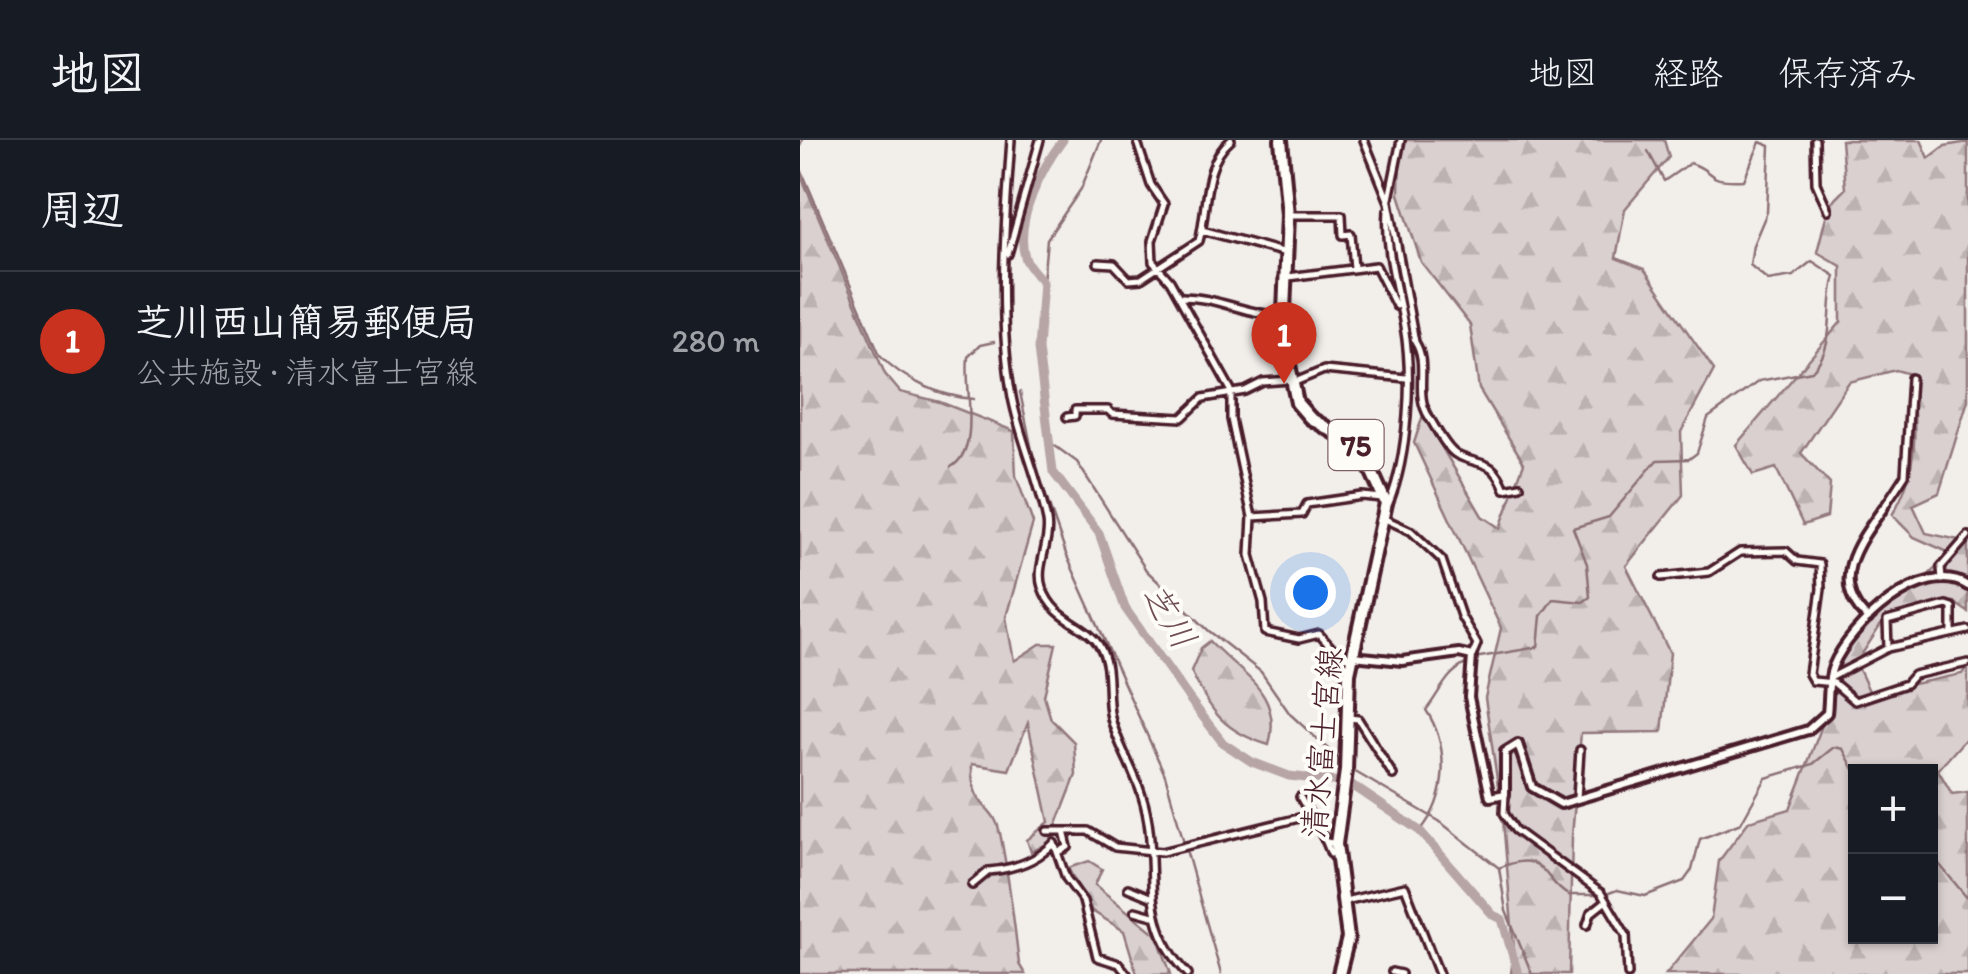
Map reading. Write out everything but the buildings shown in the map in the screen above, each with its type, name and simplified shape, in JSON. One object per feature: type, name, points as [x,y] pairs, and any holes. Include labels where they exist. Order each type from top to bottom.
[{"type":"main road","name":"75","points":[[1282,140],[1288,215],[1283,316],[1292,382],[1304,414],[1357,445],[1367,456],[1385,509]]},
{"type":"main road","name":"清水富士宮線","points":[[1339,974],[1347,948],[1345,902],[1331,847],[1346,771],[1352,657],[1385,509]]},
{"type":"street","points":[[1011,140],[1004,289],[1010,379],[1048,525],[1048,551],[1039,578],[1054,609],[1095,639],[1104,656],[1110,676],[1111,716],[1142,796],[1153,916],[1174,959],[1188,974]]},
{"type":"street","points":[[1007,256],[1040,140]]},
{"type":"street","points":[[1098,263],[1114,264],[1129,280],[1156,271],[1199,241],[1205,194],[1222,148],[1231,140]]},
{"type":"street","points":[[1364,140],[1388,202],[1422,361],[1420,390],[1425,412],[1454,454],[1488,464],[1505,489],[1520,486]]},
{"type":"street","points":[[1385,509],[1408,425],[1402,316],[1386,250],[1388,202],[1400,140]]},
{"type":"street","points":[[1814,140],[1816,184],[1828,210]]},
{"type":"street","points":[[1138,145],[1151,185],[1164,204],[1152,241],[1156,271],[1180,297],[1231,390],[1232,418],[1252,517],[1249,546],[1264,602],[1265,632],[1299,638],[1319,634],[1338,654],[1352,657],[1402,662],[1459,653],[1472,656]]},
{"type":"street","points":[[1288,215],[1342,215],[1344,235],[1351,234],[1354,268]]},
{"type":"street","points":[[1202,230],[1286,253]]},
{"type":"street","points":[[1285,277],[1379,267],[1402,316]]},
{"type":"street","points":[[1180,297],[1204,299],[1253,314],[1283,316]]},
{"type":"street","points":[[1067,417],[1075,416],[1075,410],[1108,410],[1182,418],[1203,398],[1292,382],[1324,370],[1406,378]]},
{"type":"street","points":[[1868,620],[1850,598],[1848,566],[1854,550],[1905,475],[1912,378]]},
{"type":"street","points":[[1252,517],[1302,514],[1307,504],[1362,496],[1385,509],[1442,560],[1461,616],[1477,644],[1468,697],[1486,786],[1490,797],[1505,794]]},
{"type":"street","points":[[1942,580],[1941,567],[1968,536]]},
{"type":"street","points":[[1661,577],[1709,572],[1740,552],[1786,551],[1797,561],[1820,564],[1822,589],[1809,674],[1812,681],[1829,679],[1888,648],[1968,630]]},
{"type":"street","points":[[1628,974],[1626,935],[1606,901],[1566,863],[1515,830],[1504,813],[1504,752],[1518,744],[1532,788],[1554,802],[1577,801],[1808,730],[1827,713],[1829,679],[1836,660],[1868,620],[1909,587],[1942,580],[1968,586]]},
{"type":"street","points":[[1888,648],[1887,620],[1946,605],[1952,607],[1952,633]]},
{"type":"street","points":[[1829,679],[1855,700],[1906,684],[1914,675],[1968,663]]},
{"type":"street","points":[[1349,718],[1358,718],[1393,775]]},
{"type":"street","points":[[1577,801],[1580,750]]},
{"type":"street","points":[[1300,797],[1331,847]]},
{"type":"street","points":[[1047,831],[1088,831],[1116,847],[1150,852],[1311,815]]},
{"type":"street","points":[[1059,852],[1068,847],[1064,830]]},
{"type":"street","points":[[972,885],[989,872],[1005,872],[1044,854],[1054,842],[1066,878],[1086,909],[1087,931],[1097,958],[1120,964],[1127,974]]},
{"type":"street","points":[[1345,902],[1405,887],[1439,974]]},
{"type":"street","points":[[1128,888],[1150,897]]},
{"type":"street","points":[[1587,925],[1591,913],[1606,901]]},
{"type":"street","points":[[1135,911],[1153,916]]},
{"type":"street","points":[[1392,972],[1401,974]]},
{"type":"green space","points":[[1400,140],[1664,140],[1669,157],[1625,209],[1616,258],[1644,269],[1714,370],[1681,432],[1683,495],[1626,566],[1670,653],[1662,732],[1581,733],[1572,836],[1569,974],[1511,974],[1514,950],[1503,820],[1485,698],[1501,628],[1414,443],[1423,415],[1482,516],[1500,528],[1524,463],[1479,389],[1470,325],[1421,262],[1399,194]]},
{"type":"green space","points":[[1841,140],[1921,140],[1929,158],[1945,146],[1968,142],[1968,400],[1939,493],[1913,505],[1926,533],[1968,542],[1968,612],[1953,602],[1886,617],[1856,663],[1870,693],[1962,674],[1968,665],[1968,736],[1938,770],[1952,794],[1968,792],[1968,974],[1666,974],[1711,919],[1719,861],[1749,821],[1790,809],[1823,723],[1835,659],[1861,622],[1912,592],[1950,553],[1914,537],[1892,515],[1907,482],[1914,447],[1910,374],[1896,370],[1849,382],[1801,453],[1830,484],[1827,517],[1803,525],[1776,468],[1753,475],[1736,445],[1841,322],[1841,266],[1817,252],[1829,205],[1845,189]]},
{"type":"green space","points":[[800,173],[885,374],[900,392],[940,402],[1014,431],[1016,476],[1033,523],[1006,617],[1014,661],[1040,644],[1056,644],[1044,696],[1051,719],[1074,742],[1076,775],[1050,842],[1031,852],[1027,840],[1049,822],[1028,723],[1009,770],[972,764],[978,798],[993,816],[1000,833],[1019,964],[1025,974],[800,974]]},
{"type":"green space","points":[[1210,641],[1265,698],[1272,727],[1269,745],[1230,727],[1205,698],[1191,671],[1201,648]]},
{"type":"green space","points":[[1089,861],[1102,869],[1095,885],[1157,935],[1171,974],[1137,974],[1124,931],[1092,911],[1068,868]]},
{"type":"waterway","points":[[800,146],[802,140]]},
{"type":"waterway","name":"芝川","points":[[1063,140],[1032,195],[1023,227],[1026,260],[1043,282],[1038,349],[1053,472],[1099,533],[1125,608],[1223,743],[1252,762],[1289,776],[1349,783],[1420,831],[1493,915],[1502,919],[1518,974]]},
{"type":"waterway","points":[[1043,282],[1047,239],[1081,189],[1101,140]]},
{"type":"waterway","points":[[1480,657],[1538,647],[1541,616],[1553,599],[1583,602],[1590,597],[1587,564],[1573,528],[1609,517],[1657,460],[1689,459],[1697,453],[1708,418],[1759,381],[1812,371],[1825,349],[1835,276],[1812,261],[1793,276],[1768,280],[1750,265],[1753,245],[1767,212],[1770,146],[1760,142],[1744,180],[1716,178],[1690,163],[1664,181],[1648,151]]},
{"type":"waterway","points":[[800,167],[880,355],[922,385],[974,399]]},
{"type":"waterway","points":[[951,467],[960,458],[969,432],[968,357],[980,345],[994,342]]},
{"type":"waterway","points":[[1020,392],[1035,465],[1066,554],[1165,775],[1221,974]]},
{"type":"waterway","points":[[1051,443],[1077,462],[1146,570],[1209,631],[1261,672],[1290,714],[1341,761]]},
{"type":"waterway","points":[[1420,831],[1436,803],[1442,772],[1439,740],[1426,710],[1449,677],[1468,663]]},
{"type":"waterway","points":[[1609,893],[1617,890],[1645,896],[1684,881],[1692,870],[1700,839],[1741,823],[1766,778],[1813,764],[1834,747],[1843,749],[1851,764]]},
{"type":"waterway","points":[[1352,770],[1439,821],[1499,868],[1506,911],[1532,974]]},
{"type":"waterway","points":[[1931,854],[1968,899]]},
{"type":"waterway","points":[[1499,868],[1514,863],[1534,864],[1568,895],[1597,895]]},
{"type":"place","name":"芝川西山簡易郵便局","points":[[1284,384]]}]
